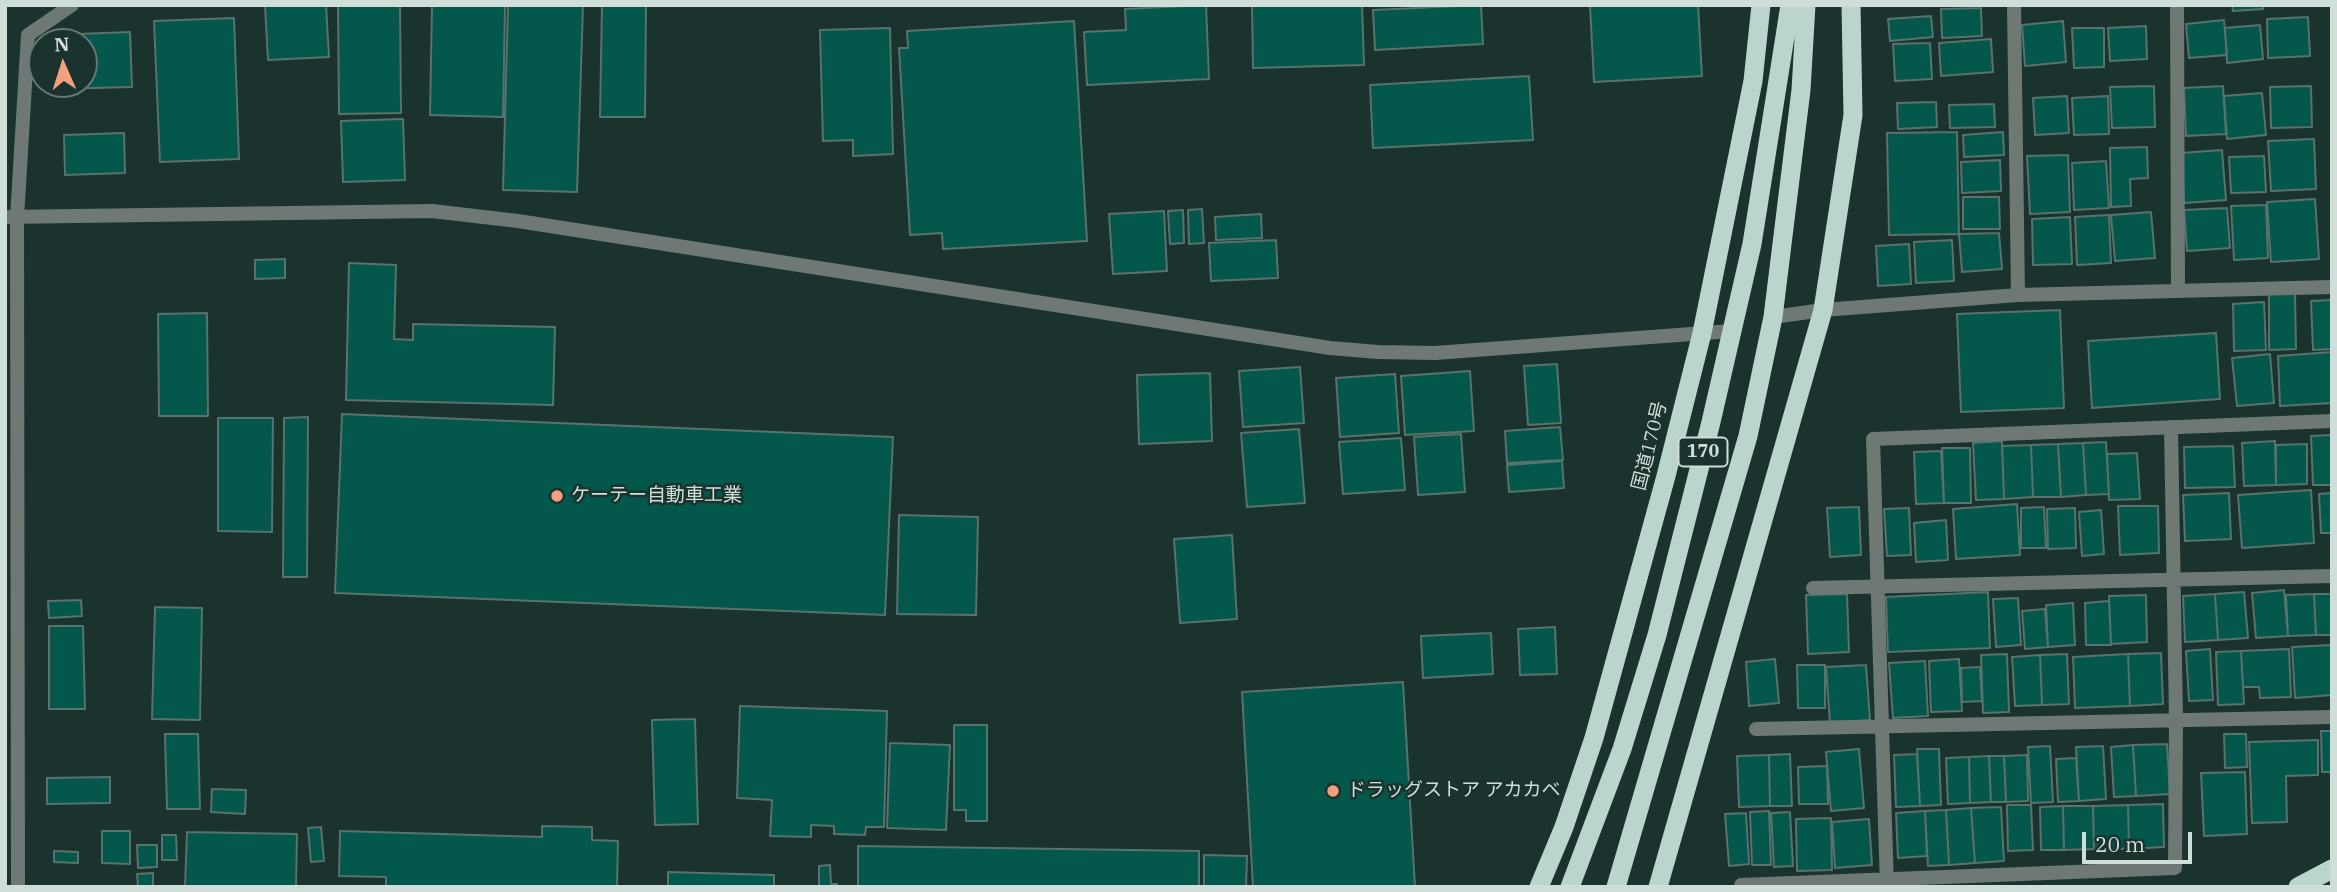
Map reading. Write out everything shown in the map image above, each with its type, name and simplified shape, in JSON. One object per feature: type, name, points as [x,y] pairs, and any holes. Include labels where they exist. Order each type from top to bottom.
[{"type":"highway","name":"国道170号","points":[[1539,887],[1564,827],[1594,738],[1702,333],[1753,81],[1760,5]]},
{"type":"highway","name":"170","points":[[1570,887],[1622,750],[1657,635],[1752,244],[1790,5]]},
{"type":"highway","name":"170","points":[[1616,887],[1748,436],[1773,317],[1801,90],[1806,5]]},
{"type":"highway","points":[[1658,887],[1823,310],[1853,115],[1851,5]]},
{"type":"highway","points":[[2298,887],[2332,869]]},
{"type":"street","points":[[18,887],[11,217],[28,35],[72,5]]},
{"type":"street","points":[[2014,5],[2018,295]]},
{"type":"street","points":[[2177,5],[2178,291]]},
{"type":"street","points":[[11,217],[432,211],[518,221],[1330,348],[1378,352],[1435,353],[1732,331]]},
{"type":"street","points":[[1773,317],[1823,310],[2018,295],[2332,287]]},
{"type":"street","points":[[1887,883],[1873,439],[2332,421]]},
{"type":"street","points":[[1741,887],[1887,883],[2175,868],[2176,720],[2171,427]]},
{"type":"street","points":[[1813,588],[2332,576]]},
{"type":"street","points":[[1756,729],[2332,717]]},
{"type":"building","points":[[265,5],[326,5],[329,57],[268,60]]},
{"type":"building","points":[[338,5],[400,5],[401,113],[339,114]]},
{"type":"building","points":[[432,5],[505,5],[503,117],[430,115]]},
{"type":"building","points":[[508,5],[583,5],[577,192],[503,190]]},
{"type":"building","points":[[602,5],[646,5],[645,117],[600,117]]},
{"type":"building","points":[[1206,5],[1209,79],[1087,85],[1084,32],[1126,30],[1125,9]]},
{"type":"building","points":[[1252,5],[1362,5],[1364,65],[1253,68]]},
{"type":"building","points":[[1481,5],[1483,44],[1375,50],[1373,10]]},
{"type":"building","points":[[1590,5],[1698,5],[1702,76],[1594,82]]},
{"type":"building","points":[[2232,5],[2263,5],[2263,9],[2233,11]]},
{"type":"building","points":[[1981,8],[1982,36],[1942,38],[1941,9]]},
{"type":"building","points":[[1931,16],[1933,37],[1890,41],[1888,19]]},
{"type":"building","points":[[2308,17],[2310,56],[2268,58],[2267,19]]},
{"type":"building","points":[[234,18],[239,159],[160,162],[154,21]]},
{"type":"building","points":[[2224,20],[2227,55],[2189,58],[2186,24]]},
{"type":"building","points":[[1074,21],[1087,241],[943,249],[942,233],[910,235],[899,48],[908,48],[907,31]]},
{"type":"building","points":[[2063,21],[2066,62],[2025,66],[2022,25]]},
{"type":"building","points":[[2260,25],[2263,59],[2227,63],[2225,28]]},
{"type":"building","points":[[2146,26],[2147,59],[2110,61],[2108,28]]},
{"type":"building","points":[[890,28],[893,154],[853,156],[853,140],[823,141],[820,30]]},
{"type":"building","points":[[2072,28],[2104,28],[2104,67],[2074,68]]},
{"type":"building","points":[[130,32],[132,87],[98,88],[98,33]]},
{"type":"building","points":[[1991,39],[1993,72],[1941,76],[1939,43]]},
{"type":"building","points":[[1930,43],[1932,79],[1895,81],[1893,44]]},
{"type":"building","points":[[1529,76],[1533,140],[1373,148],[1370,85]]},
{"type":"building","points":[[2154,86],[2155,127],[2112,128],[2110,87]]},
{"type":"building","points":[[2223,86],[2226,134],[2186,136],[2184,88]]},
{"type":"building","points":[[2311,86],[2312,127],[2271,128],[2270,87]]},
{"type":"building","points":[[2262,93],[2266,135],[2227,139],[2224,96]]},
{"type":"building","points":[[2067,96],[2069,133],[2035,135],[2033,98]]},
{"type":"building","points":[[2108,96],[2109,134],[2074,135],[2072,98]]},
{"type":"building","points":[[1936,102],[1937,127],[1898,129],[1897,103]]},
{"type":"building","points":[[1994,104],[1995,127],[1950,128],[1949,105]]},
{"type":"building","points":[[403,119],[405,180],[343,182],[341,121]]},
{"type":"building","points":[[1957,132],[1959,234],[1889,235],[1887,133]]},
{"type":"building","points":[[2003,132],[2004,155],[1964,157],[1963,135]]},
{"type":"building","points":[[124,133],[125,173],[65,175],[64,135]]},
{"type":"building","points":[[2314,139],[2316,189],[2271,191],[2268,141]]},
{"type":"building","points":[[2147,147],[2148,178],[2130,179],[2131,206],[2111,207],[2110,148]]},
{"type":"building","points":[[2222,150],[2226,200],[2184,203],[2181,153]]},
{"type":"building","points":[[2068,155],[2070,212],[2030,214],[2027,156]]},
{"type":"building","points":[[2264,156],[2266,192],[2231,193],[2229,157]]},
{"type":"building","points":[[2000,160],[2001,191],[1962,193],[1961,162]]},
{"type":"building","points":[[2106,161],[2109,208],[2074,210],[2072,163]]},
{"type":"building","points":[[1963,197],[1999,197],[2000,229],[1963,229]]},
{"type":"building","points":[[2315,199],[2319,259],[2271,262],[2267,202]]},
{"type":"building","points":[[2266,205],[2268,258],[2234,260],[2231,206]]},
{"type":"building","points":[[2227,208],[2230,248],[2187,251],[2184,210]]},
{"type":"building","points":[[1202,209],[1204,243],[1189,244],[1188,210]]},
{"type":"building","points":[[1183,210],[1184,243],[1170,244],[1168,211]]},
{"type":"building","points":[[1164,211],[1167,271],[1113,274],[1109,214]]},
{"type":"building","points":[[2151,212],[2155,258],[2115,261],[2111,215]]},
{"type":"building","points":[[1261,214],[1262,238],[1216,240],[1215,217]]},
{"type":"building","points":[[2109,215],[2111,263],[2077,265],[2075,217]]},
{"type":"building","points":[[2070,217],[2072,264],[2033,265],[2032,219]]},
{"type":"building","points":[[1999,233],[2002,269],[1962,272],[1959,234]]},
{"type":"building","points":[[1276,240],[1278,278],[1211,281],[1209,243]]},
{"type":"building","points":[[1952,240],[1954,281],[1916,283],[1914,242]]},
{"type":"building","points":[[1909,244],[1911,284],[1878,286],[1876,246]]},
{"type":"building","points":[[285,259],[285,278],[255,279],[255,260]]},
{"type":"building","points":[[349,263],[396,265],[394,339],[413,340],[413,324],[555,327],[553,405],[346,400]]},
{"type":"building","points":[[2269,294],[2295,294],[2296,349],[2269,350]]},
{"type":"building","points":[[2332,300],[2332,349],[2313,350],[2311,301]]},
{"type":"building","points":[[2264,302],[2266,350],[2234,351],[2233,304]]},
{"type":"building","points":[[2060,310],[2064,408],[1961,412],[1957,314]]},
{"type":"building","points":[[207,313],[208,416],[159,416],[158,314]]},
{"type":"building","points":[[2216,333],[2220,399],[2092,408],[2088,341]]},
{"type":"building","points":[[2332,352],[2332,403],[2280,406],[2278,356]]},
{"type":"building","points":[[2270,354],[2274,403],[2237,406],[2232,358]]},
{"type":"building","points":[[1557,364],[1561,423],[1528,425],[1524,366]]},
{"type":"building","points":[[1300,367],[1304,423],[1243,427],[1239,371]]},
{"type":"building","points":[[1470,371],[1474,431],[1405,435],[1401,376]]},
{"type":"building","points":[[1210,373],[1212,441],[1139,444],[1137,375]]},
{"type":"building","points":[[1395,374],[1399,433],[1340,437],[1336,378]]},
{"type":"building","points":[[342,414],[893,437],[885,615],[335,593]]},
{"type":"building","points":[[308,417],[307,577],[283,577],[284,418]]},
{"type":"building","points":[[218,418],[273,418],[272,532],[218,531]]},
{"type":"building","points":[[1560,427],[1563,460],[1507,463],[1505,431]]},
{"type":"building","points":[[1299,429],[1305,503],[1247,507],[1241,433]]},
{"type":"building","points":[[1461,434],[1465,492],[1418,495],[1414,437]]},
{"type":"building","points":[[2332,435],[2332,485],[2313,485],[2311,436]]},
{"type":"building","points":[[1401,438],[1405,490],[1343,494],[1339,442]]},
{"type":"building","points":[[2002,441],[2004,499],[1976,500],[1973,443]]},
{"type":"building","points":[[2275,441],[2276,485],[2244,486],[2242,443]]},
{"type":"building","points":[[2106,442],[2109,494],[2086,495],[2083,443]]},
{"type":"building","points":[[2083,443],[2086,495],[2061,497],[2058,444]]},
{"type":"building","points":[[2058,444],[2061,497],[2033,497],[2031,445]]},
{"type":"building","points":[[2307,444],[2307,484],[2276,485],[2276,445]]},
{"type":"building","points":[[2031,445],[2033,497],[2004,499],[2002,446]]},
{"type":"building","points":[[2233,446],[2235,487],[2185,488],[2184,447]]},
{"type":"building","points":[[1942,448],[1970,448],[1971,503],[1944,503]]},
{"type":"building","points":[[1941,451],[1944,503],[1916,504],[1914,452]]},
{"type":"building","points":[[2137,453],[2140,499],[2109,500],[2107,454]]},
{"type":"building","points":[[1562,461],[1564,488],[1509,492],[1507,465]]},
{"type":"building","points":[[2311,490],[2314,543],[2242,548],[2238,495]]},
{"type":"building","points":[[2229,493],[2231,539],[2185,541],[2183,495]]},
{"type":"building","points":[[2332,493],[2332,533],[2321,533],[2319,494]]},
{"type":"building","points":[[2017,504],[2020,555],[1956,559],[1953,509]]},
{"type":"building","points":[[2118,506],[2158,506],[2159,553],[2120,555]]},
{"type":"building","points":[[1859,507],[1861,555],[1830,557],[1827,508]]},
{"type":"building","points":[[2044,507],[2046,548],[2021,548],[2021,508]]},
{"type":"building","points":[[1909,508],[1911,555],[1887,556],[1884,509]]},
{"type":"building","points":[[2075,508],[2076,548],[2048,549],[2047,509]]},
{"type":"building","points":[[2101,510],[2104,554],[2082,556],[2079,512]]},
{"type":"building","points":[[899,515],[978,517],[976,615],[897,614]]},
{"type":"building","points":[[1946,520],[1948,560],[1916,562],[1914,523]]},
{"type":"building","points":[[1232,535],[1237,619],[1180,623],[1174,539]]},
{"type":"building","points":[[2284,590],[2288,636],[2256,638],[2252,593]]},
{"type":"building","points":[[1988,592],[1990,648],[1888,652],[1886,597]]},
{"type":"building","points":[[2244,592],[2248,638],[2218,640],[2215,594]]},
{"type":"building","points":[[1847,594],[1849,652],[1808,654],[1806,595]]},
{"type":"building","points":[[2215,594],[2218,640],[2185,642],[2183,596]]},
{"type":"building","points":[[2314,594],[2332,594],[2332,635],[2316,635]]},
{"type":"building","points":[[2314,594],[2316,635],[2288,636],[2286,595]]},
{"type":"building","points":[[2146,595],[2147,642],[2111,644],[2109,596]]},
{"type":"building","points":[[2018,598],[2021,645],[1996,647],[1993,599]]},
{"type":"building","points":[[81,600],[82,616],[49,618],[48,601]]},
{"type":"building","points":[[2109,601],[2111,645],[2086,645],[2085,603]]},
{"type":"building","points":[[2073,603],[2075,645],[2048,647],[2046,605]]},
{"type":"building","points":[[155,607],[202,608],[200,720],[152,719]]},
{"type":"building","points":[[2045,609],[2048,647],[2025,649],[2022,611]]},
{"type":"building","points":[[49,626],[83,626],[85,709],[49,709]]},
{"type":"building","points":[[1555,627],[1557,674],[1520,675],[1518,629]]},
{"type":"building","points":[[1491,633],[1493,674],[1423,678],[1421,636]]},
{"type":"building","points":[[2332,645],[2332,695],[2295,698],[2292,647]]},
{"type":"building","points":[[2210,649],[2213,700],[2189,701],[2186,651]]},
{"type":"building","points":[[2289,649],[2291,697],[2260,698],[2259,687],[2243,687],[2241,651]]},
{"type":"building","points":[[2241,651],[2244,704],[2218,705],[2216,652]]},
{"type":"building","points":[[2161,653],[2163,704],[2130,706],[2128,654]]},
{"type":"building","points":[[2007,654],[2009,712],[1983,713],[1981,655]]},
{"type":"building","points":[[2067,654],[2069,704],[2042,705],[2040,655]]},
{"type":"building","points":[[2128,654],[2130,706],[2075,708],[2073,657]]},
{"type":"building","points":[[2040,655],[2042,705],[2015,706],[2012,657]]},
{"type":"building","points":[[1775,659],[1779,703],[1749,706],[1746,662]]},
{"type":"building","points":[[1959,659],[1962,711],[1931,712],[1929,661]]},
{"type":"building","points":[[1925,661],[1928,716],[1893,718],[1889,663]]},
{"type":"building","points":[[1797,665],[1825,665],[1825,708],[1798,708]]},
{"type":"building","points":[[1866,665],[1870,720],[1830,723],[1826,667]]},
{"type":"building","points":[[1980,667],[1982,701],[1962,702],[1961,668]]},
{"type":"building","points":[[1403,682],[1415,887],[1253,887],[1242,692]]},
{"type":"building","points":[[740,706],[887,711],[884,827],[866,827],[865,835],[834,834],[834,826],[811,825],[811,837],[770,836],[772,800],[737,798]]},
{"type":"building","points":[[695,719],[698,824],[655,825],[652,720]]},
{"type":"building","points":[[954,725],[987,725],[987,821],[966,821],[966,810],[954,810]]},
{"type":"building","points":[[2321,731],[2332,731],[2332,772],[2322,772]]},
{"type":"building","points":[[165,734],[198,734],[200,809],[167,809]]},
{"type":"building","points":[[2224,734],[2246,734],[2247,767],[2225,768]]},
{"type":"building","points":[[2318,740],[2318,775],[2286,776],[2287,822],[2252,823],[2249,742]]},
{"type":"building","points":[[890,743],[950,745],[946,830],[887,828]]},
{"type":"building","points":[[2167,744],[2170,794],[2136,796],[2133,745]]},
{"type":"building","points":[[2133,745],[2136,796],[2114,797],[2111,747]]},
{"type":"building","points":[[2050,746],[2053,802],[2031,803],[2028,747]]},
{"type":"building","points":[[2103,746],[2106,799],[2079,801],[2076,747]]},
{"type":"building","points":[[1859,749],[1864,808],[1831,811],[1826,752]]},
{"type":"building","points":[[1917,749],[1939,749],[1941,805],[1920,806]]},
{"type":"building","points":[[1790,754],[1792,806],[1770,806],[1769,755]]},
{"type":"building","points":[[1917,754],[1920,806],[1896,807],[1894,755]]},
{"type":"building","points":[[1769,755],[1770,806],[1739,807],[1737,756]]},
{"type":"building","points":[[2027,755],[2028,801],[2006,802],[2004,756]]},
{"type":"building","points":[[1989,756],[2004,756],[2006,802],[1991,802]]},
{"type":"building","points":[[1989,756],[1991,802],[1970,803],[1969,757]]},
{"type":"building","points":[[1969,757],[1970,803],[1948,804],[1946,758]]},
{"type":"building","points":[[2076,758],[2079,801],[2058,802],[2056,759]]},
{"type":"building","points":[[1827,766],[1828,804],[1799,804],[1798,767]]},
{"type":"building","points":[[2245,772],[2247,834],[2204,836],[2201,773]]},
{"type":"building","points":[[110,777],[110,803],[47,804],[47,778]]},
{"type":"building","points":[[212,789],[246,790],[245,814],[211,812]]},
{"type":"building","points":[[2163,804],[2164,847],[2129,849],[2128,805]]},
{"type":"building","points":[[2007,805],[2031,805],[2033,850],[2008,851]]},
{"type":"building","points":[[2128,805],[2129,849],[2094,849],[2093,806]]},
{"type":"building","points":[[2063,806],[2064,850],[2041,850],[2040,807]]},
{"type":"building","points":[[2063,806],[2093,806],[2094,849],[2064,850]]},
{"type":"building","points":[[2001,807],[2004,861],[1975,863],[1971,808]]},
{"type":"building","points":[[1971,808],[1975,863],[1949,865],[1946,810]]},
{"type":"building","points":[[1946,810],[1949,865],[1928,866],[1925,811]]},
{"type":"building","points":[[1769,811],[1771,865],[1752,865],[1750,812]]},
{"type":"building","points":[[1925,811],[1927,856],[1898,858],[1896,813]]},
{"type":"building","points":[[1790,812],[1793,866],[1774,867],[1771,813]]},
{"type":"building","points":[[1746,813],[1749,864],[1729,866],[1725,814]]},
{"type":"building","points":[[1831,818],[1832,870],[1797,871],[1796,819]]},
{"type":"building","points":[[1869,819],[1872,865],[1835,868],[1832,822]]},
{"type":"building","points":[[542,826],[592,827],[592,840],[618,841],[617,887],[386,887],[386,877],[339,876],[340,831],[542,837]]},
{"type":"building","points":[[321,827],[324,861],[311,862],[308,828]]},
{"type":"building","points":[[102,831],[130,831],[130,864],[102,863]]},
{"type":"building","points":[[187,832],[297,834],[296,887],[185,887]]},
{"type":"building","points":[[162,835],[176,835],[177,860],[162,860]]},
{"type":"building","points":[[137,845],[157,845],[157,867],[138,868]]},
{"type":"building","points":[[858,846],[1199,851],[1199,887],[858,887]]},
{"type":"building","points":[[54,851],[78,852],[78,863],[54,862]]},
{"type":"building","points":[[1204,855],[1247,856],[1246,887],[1204,887]]},
{"type":"building","points":[[830,865],[831,884],[837,884],[837,887],[819,887],[819,866]]},
{"type":"building","points":[[668,872],[774,875],[774,887],[668,887]]},
{"type":"building","points":[[153,873],[153,887],[138,887],[137,874]]},
{"type":"place","name":"ケーテー自動車工業","points":[[557,496]]},
{"type":"place","name":"ドラッグストア アカカベ","points":[[1333,791]]}]
